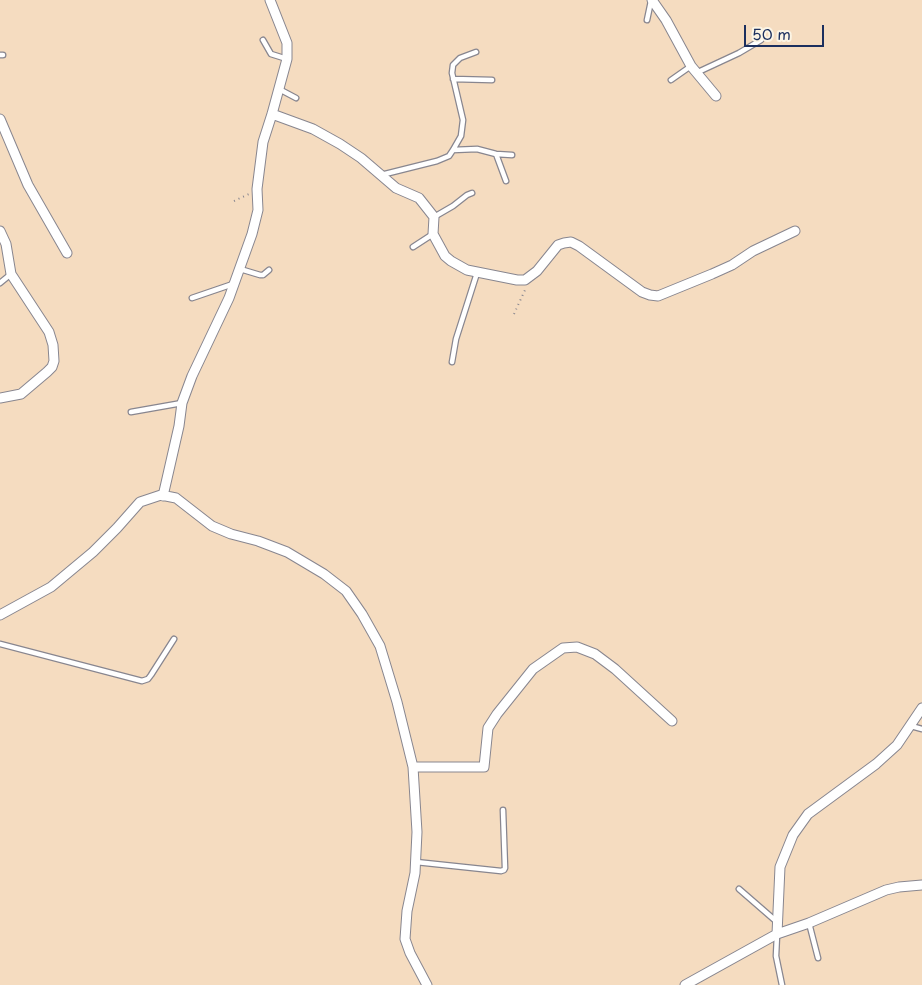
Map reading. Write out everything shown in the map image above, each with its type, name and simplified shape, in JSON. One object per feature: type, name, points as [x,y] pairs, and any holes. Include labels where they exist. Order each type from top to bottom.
[{"type":"street","points":[[164,496],[182,403],[192,376],[229,298],[252,234],[258,210],[258,189],[263,142],[279,89],[286,60],[287,43],[270,0]]},
{"type":"street","points":[[652,0],[666,20],[693,70],[716,96]]},
{"type":"street","points":[[272,114],[314,129],[361,158],[396,188],[419,198],[434,217],[433,234],[445,256],[466,270],[525,280],[537,272],[558,245],[571,242],[642,292],[650,296],[658,296],[732,265],[753,251],[795,231]]},
{"type":"street","points":[[0,118],[28,185],[67,253]]},
{"type":"street","points":[[0,231],[6,244],[11,274],[49,332],[53,345],[54,361],[52,367],[21,394],[0,398]]},
{"type":"street","points":[[0,615],[51,587],[93,552],[140,502],[153,497],[164,496],[176,498],[212,526],[287,552],[324,574],[346,591],[362,614],[380,646],[397,702],[413,767],[417,832],[416,862],[407,911],[405,939],[410,953],[427,985]]},
{"type":"street","points":[[413,767],[484,767],[488,728],[497,714],[533,669],[563,648],[577,647],[595,654],[615,669],[672,721]]},
{"type":"street","points":[[777,934],[776,922],[780,867],[793,835],[808,814],[876,764],[897,745],[922,708]]},
{"type":"street","points":[[686,985],[777,934],[809,923],[886,890],[899,886],[920,888]]},
{"type":"lane","points":[[647,20],[652,0]]},
{"type":"lane","points":[[263,40],[271,54],[286,60]]},
{"type":"lane","points":[[671,80],[739,53],[762,40]]},
{"type":"lane","points":[[381,175],[437,161],[449,156],[461,136],[463,120],[453,79],[453,65],[460,58],[476,52]]},
{"type":"lane","points":[[453,79],[492,80]]},
{"type":"lane","points":[[279,89],[296,98]]},
{"type":"lane","points":[[453,150],[477,149],[496,154],[512,155]]},
{"type":"lane","points":[[496,154],[506,181]]},
{"type":"lane","points":[[434,217],[472,193]]},
{"type":"lane","points":[[413,247],[433,234]]},
{"type":"lane","points":[[240,269],[260,275],[269,270]]},
{"type":"lane","points":[[452,362],[456,339],[477,271]]},
{"type":"lane","points":[[0,283],[11,274]]},
{"type":"lane","points":[[192,298],[234,283]]},
{"type":"lane","points":[[131,412],[182,403]]},
{"type":"lane","points":[[0,644],[142,681],[148,679],[174,639]]},
{"type":"lane","points":[[911,726],[922,729]]},
{"type":"lane","points":[[416,862],[504,870],[503,810]]},
{"type":"lane","points":[[739,889],[776,922]]},
{"type":"lane","points":[[809,923],[818,958]]},
{"type":"lane","points":[[777,934],[776,956],[782,985]]},
{"type":"path","points":[[234,201],[258,189]]},
{"type":"path","points":[[514,314],[525,290],[525,280]]}]
